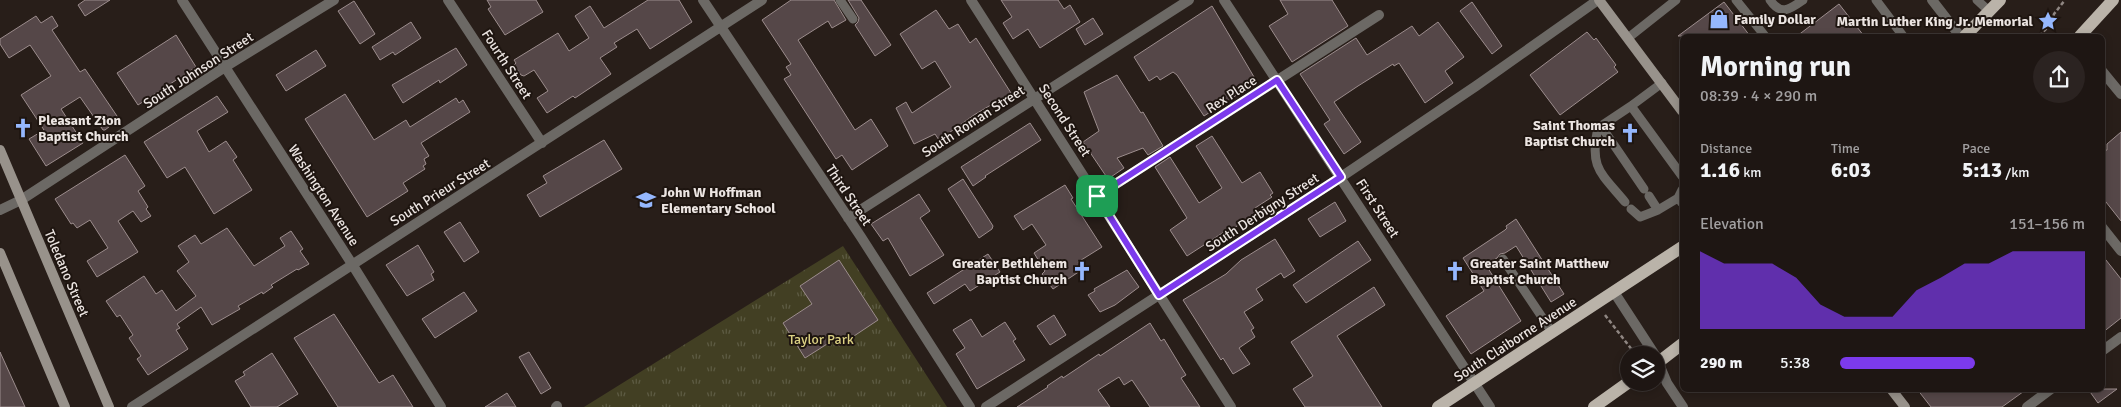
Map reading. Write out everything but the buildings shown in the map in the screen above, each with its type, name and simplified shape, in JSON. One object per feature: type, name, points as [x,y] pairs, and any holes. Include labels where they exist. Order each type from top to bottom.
[{"type":"main road","points":[[1967,34],[2000,0]]},
{"type":"main road","points":[[2082,34],[2113,0]]},
{"type":"main road","name":"South Claiborne Avenue","points":[[1438,407],[1476,384],[1680,248]]},
{"type":"main road","points":[[1665,354],[1680,345]]},
{"type":"main road","points":[[1594,407],[1620,388]]},
{"type":"street","name":"Washington Avenue","points":[[182,0],[352,264],[441,407]]},
{"type":"street","name":"South Johnson Street","points":[[0,210],[21,200],[322,3],[334,0]]},
{"type":"street","name":"Fourth Street","points":[[448,0],[542,143]]},
{"type":"street","name":"Third Street","points":[[702,0],[848,218],[970,407]]},
{"type":"street","name":"South Prieur Street","points":[[132,407],[762,0]]},
{"type":"street","name":"Second Street","points":[[971,0],[1231,407]]},
{"type":"street","name":"South Roman Street","points":[[848,218],[1189,0]]},
{"type":"street","name":"First Street","points":[[1224,0],[1490,407]]},
{"type":"street","points":[[1598,0],[1680,108]]},
{"type":"street","name":"South Derbigny Street","points":[[986,407],[1341,177],[1476,86],[1598,0]]},
{"type":"street","points":[[1932,0],[1958,34]]},
{"type":"street","name":"Rex Place","points":[[1097,196],[1380,15]]},
{"type":"street","points":[[2105,75],[2121,94]]},
{"type":"street","name":"Toledano Street","points":[[0,150],[108,407]]},
{"type":"street","points":[[2105,230],[2121,251]]},
{"type":"street","points":[[0,253],[64,407]]},
{"type":"street","points":[[1614,292],[1647,346]]},
{"type":"street","points":[[2105,349],[2121,337]]},
{"type":"street","points":[[1665,379],[1682,407]]},
{"type":"street","points":[[1893,392],[1905,407]]},
{"type":"street","points":[[2027,407],[2047,392]]},
{"type":"lane","points":[[840,0],[853,19]]},
{"type":"lane","points":[[1628,38],[1676,0]]},
{"type":"lane","points":[[1736,0],[1763,34]]},
{"type":"lane","points":[[1770,0],[1780,10],[1791,9],[1803,0]]},
{"type":"lane","points":[[1876,0],[1902,34]]},
{"type":"lane","points":[[1977,0],[1990,12]]},
{"type":"lane","points":[[1662,83],[1598,128],[1594,146],[1597,168],[1628,206],[1640,217],[1658,210],[1680,198]]},
{"type":"lane","points":[[1631,106],[1680,173]]},
{"type":"lane","points":[[1601,126],[1658,210]]},
{"type":"lane","points":[[1503,259],[1552,332]]},
{"type":"path","points":[[2042,34],[2052,23],[2054,14],[2065,0]]},
{"type":"path","points":[[1603,311],[1629,346]]},
{"type":"green space","name":"Taylor Park","points":[[843,246],[947,407],[584,407]]},
{"type":"place","name":"Family Dollar","points":[[1719,19]]},
{"type":"place","name":"Martin Luther King Jr. Memorial","points":[[2048,21]]},
{"type":"place","name":"Pleasant Zion Baptist Church","points":[[23,128]]},
{"type":"place","name":"Saint Thomas Baptist Church","points":[[1630,133]]},
{"type":"place","name":"John W Hoffman Elementary School","points":[[646,200]]},
{"type":"place","name":"Greater Bethlehem Baptist Church","points":[[1082,271]]},
{"type":"place","name":"Greater Saint Matthew Baptist Church","points":[[1455,271]]},
{"type":"route","points":[[1277,80],[1341,177],[1159,295],[1097,196],[1277,80]]}]
